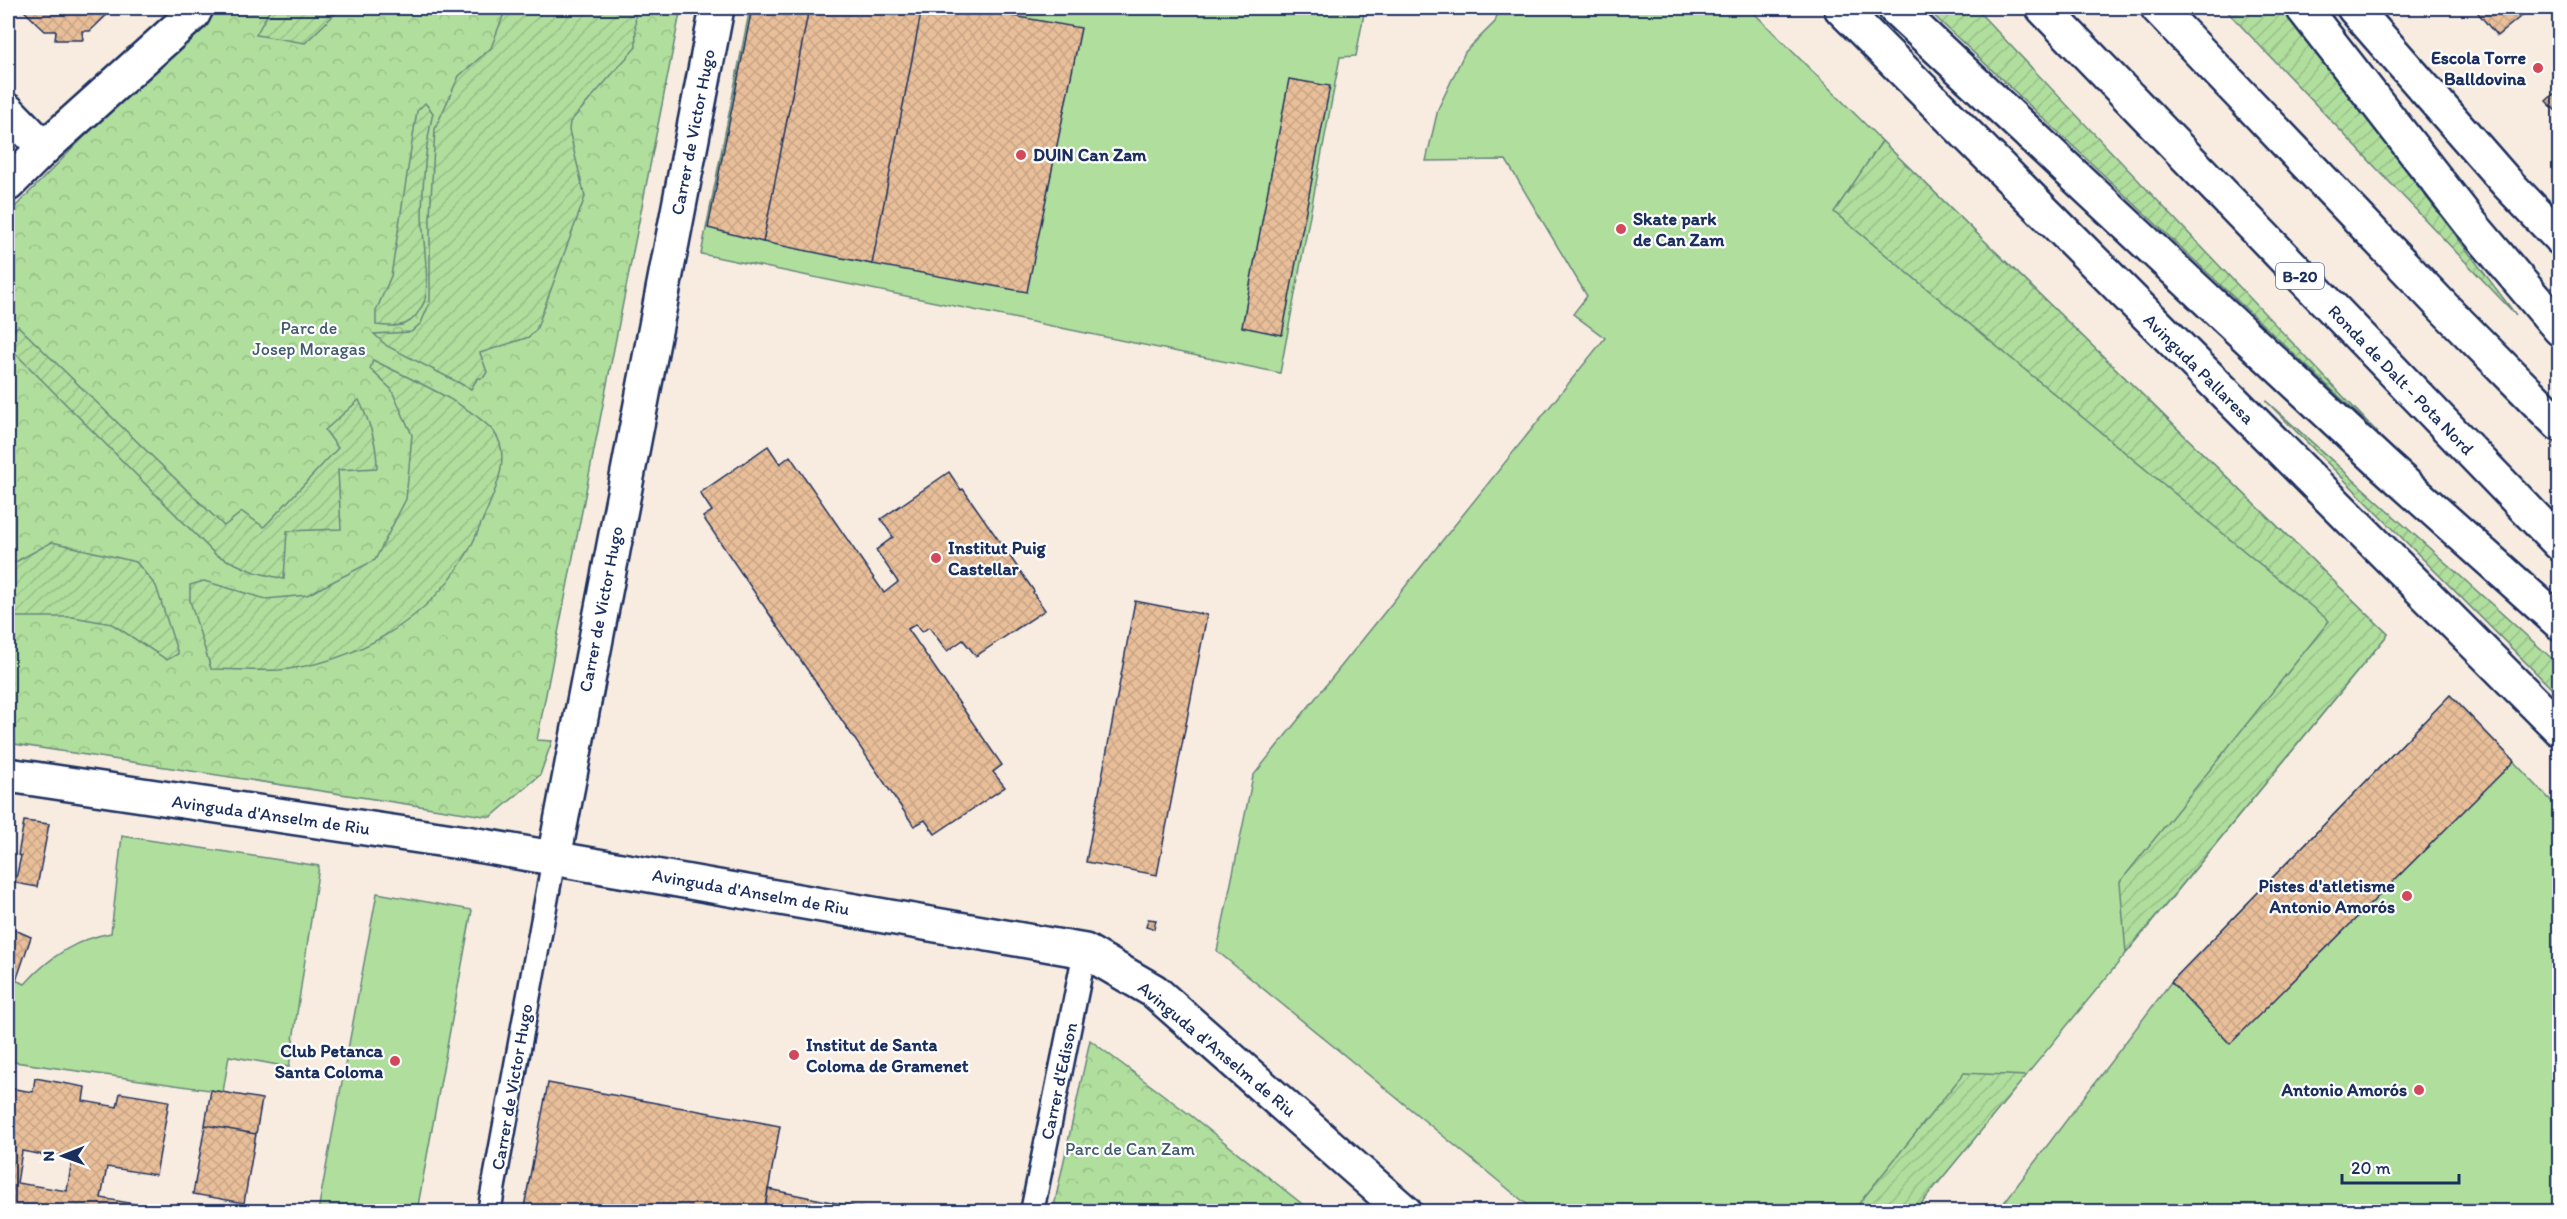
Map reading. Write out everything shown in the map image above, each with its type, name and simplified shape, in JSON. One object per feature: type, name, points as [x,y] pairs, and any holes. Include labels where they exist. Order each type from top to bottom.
[{"type":"main road","points":[[8,184],[44,148],[193,14],[196,8]]},
{"type":"main road","name":"Carrer de Victor Hugo","points":[[554,858],[717,8]]},
{"type":"main road","name":"Avinguda Pallaresa","points":[[1841,8],[2559,729]]},
{"type":"main road","points":[[1895,8],[2377,459],[2559,622]]},
{"type":"main road","name":"Ronda de Dalt - Pota Nord","points":[[2043,8],[2559,544]]},
{"type":"main road","points":[[2158,8],[2438,302],[2559,425]]},
{"type":"main road","points":[[2302,8],[2471,224],[2559,329]]},
{"type":"main road","points":[[2354,8],[2507,183],[2559,238]]},
{"type":"main road","points":[[8,111],[44,148]]},
{"type":"main road","name":"Avinguda d'Anselm de Riu","points":[[8,775],[554,858],[1085,951],[1154,991],[1405,1212]]},
{"type":"lane","name":"Carrer de Victor Hugo","points":[[489,1212],[554,858]]},
{"type":"lane","name":"Carrer d'Edison","points":[[1032,1212],[1085,951]]},
{"type":"green space","name":"Parc de Josep Moragas","points":[[211,8],[681,8],[537,740],[552,741],[540,775],[491,817],[8,743],[8,214]]},
{"type":"green space","points":[[271,8],[341,8],[305,43],[256,35]]},
{"type":"green space","points":[[506,8],[635,8],[636,47],[570,122],[569,130],[585,197],[536,330],[529,337],[480,353],[487,372],[484,377],[477,379],[471,389],[387,346],[374,334],[411,332],[421,323],[430,302],[430,216],[435,129],[459,76],[491,48]]},
{"type":"green space","name":"DUIN Can Zam","points":[[750,8],[1365,8],[1356,56],[1340,57],[1280,373],[701,254]]},
{"type":"green space","points":[[1499,8],[1749,8],[1882,141],[2388,634],[1915,1211],[1535,1211],[1217,951],[1253,776],[1605,338],[1573,314],[1587,296],[1506,160],[1426,161],[1438,109],[1465,52],[1495,22]]},
{"type":"green space","points":[[1926,8],[1975,8],[2378,433]]},
{"type":"green space","points":[[2224,8],[2283,8],[2516,315]]},
{"type":"green space","points":[[425,103],[433,113],[426,150],[422,201],[426,295],[415,317],[405,324],[376,325],[376,311],[391,276],[417,111]]},
{"type":"green space","points":[[1882,141],[2388,634],[2126,953],[2120,882],[2329,621],[1834,212]]},
{"type":"green space","points":[[18,326],[224,526],[242,512],[264,527],[338,448],[325,430],[359,400],[372,433],[377,468],[338,470],[341,529],[287,531],[284,579],[254,572],[216,555],[8,346],[8,335]]},
{"type":"green space","points":[[373,360],[455,402],[484,422],[499,441],[501,471],[472,544],[450,579],[431,600],[410,619],[361,648],[307,666],[279,670],[211,669],[190,601],[190,585],[204,581],[266,599],[307,595],[375,560],[406,499],[412,435],[391,389],[370,369]]},
{"type":"green space","points":[[2265,400],[2559,665],[2559,696]]},
{"type":"green space","points":[[52,542],[136,562],[156,586],[178,654],[167,660],[112,624],[73,617],[8,617],[8,566]]},
{"type":"green space","name":"Pistes d'atletisme Antonio Amorós","points":[[2450,695],[2559,809],[2559,1211],[1997,1212],[2171,982]]},
{"type":"green space","points":[[122,836],[319,866],[289,1067],[229,1056],[223,1092],[8,1061],[8,977],[25,984],[53,958],[74,945],[111,933]]},
{"type":"green space","name":"Club Petanca Santa Coloma","points":[[377,893],[472,910],[417,1211],[318,1211]]},
{"type":"green space","name":"Parc de Can Zam","points":[[1090,1040],[1189,1114],[1311,1211],[1053,1211]]},
{"type":"green space","points":[[1964,1073],[2026,1076],[1915,1211],[1853,1211]]},
{"type":"building","points":[[21,8],[63,8],[67,12],[71,8],[114,8],[90,31],[82,31],[83,40],[55,40],[56,31],[45,31]]},
{"type":"building","points":[[752,8],[809,8],[763,242],[708,228]]},
{"type":"building","points":[[809,8],[922,8],[872,264],[763,242]]},
{"type":"building","points":[[922,8],[969,8],[1081,28],[1027,292],[872,264]]},
{"type":"building","points":[[2474,8],[2531,8],[2497,36]]},
{"type":"building","points":[[1289,79],[1330,86],[1282,335],[1242,327]]},
{"type":"building","points":[[2560,88],[2560,115],[2546,101]]},
{"type":"building","points":[[768,446],[780,464],[790,456],[884,593],[898,582],[876,550],[893,537],[881,519],[949,472],[1034,591],[1033,593],[1045,610],[976,656],[963,640],[947,651],[929,627],[922,632],[916,624],[908,629],[1002,765],[993,772],[1005,787],[935,834],[925,820],[914,826],[703,517],[712,511],[700,493]]},
{"type":"building","points":[[1135,601],[1207,615],[1157,875],[1086,862]]},
{"type":"building","points":[[2450,695],[2514,761],[2230,1044],[2171,982]]},
{"type":"building","points":[[24,821],[49,824],[37,887],[15,883],[21,856],[18,855]]},
{"type":"building","points":[[1148,919],[1156,920],[1154,929],[1146,927]]},
{"type":"building","points":[[8,927],[31,937],[16,981],[8,977]]},
{"type":"building","points":[[35,1078],[85,1087],[83,1101],[117,1107],[120,1093],[169,1101],[156,1175],[107,1167],[101,1198],[151,1207],[150,1212],[8,1212],[8,1088],[33,1092]],"holes":[[[22,1151],[72,1160],[67,1191],[17,1183]]]},
{"type":"building","points":[[548,1083],[780,1126],[764,1212],[523,1212]]},
{"type":"building","points":[[211,1090],[262,1099],[256,1134],[205,1125]]},
{"type":"building","points":[[205,1125],[256,1134],[244,1203],[193,1194]]},
{"type":"building","points":[[768,1189],[880,1212],[764,1212]]},
{"type":"place","name":"Escola Torre Balldovina","points":[[2538,68]]},
{"type":"place","name":"DUIN Can Zam","points":[[1021,155]]},
{"type":"place","name":"Skate park de Can Zam","points":[[1621,229]]},
{"type":"place","name":"Institut Puig Castellar","points":[[936,558]]},
{"type":"place","name":"Pistes d'atletisme Antonio Amorós","points":[[2407,896]]},
{"type":"place","name":"Institut de Santa Coloma de Gramenet","points":[[794,1055]]},
{"type":"place","name":"Club Petanca Santa Coloma","points":[[395,1061]]},
{"type":"place","name":"Antonio Amorós","points":[[2419,1090]]}]
